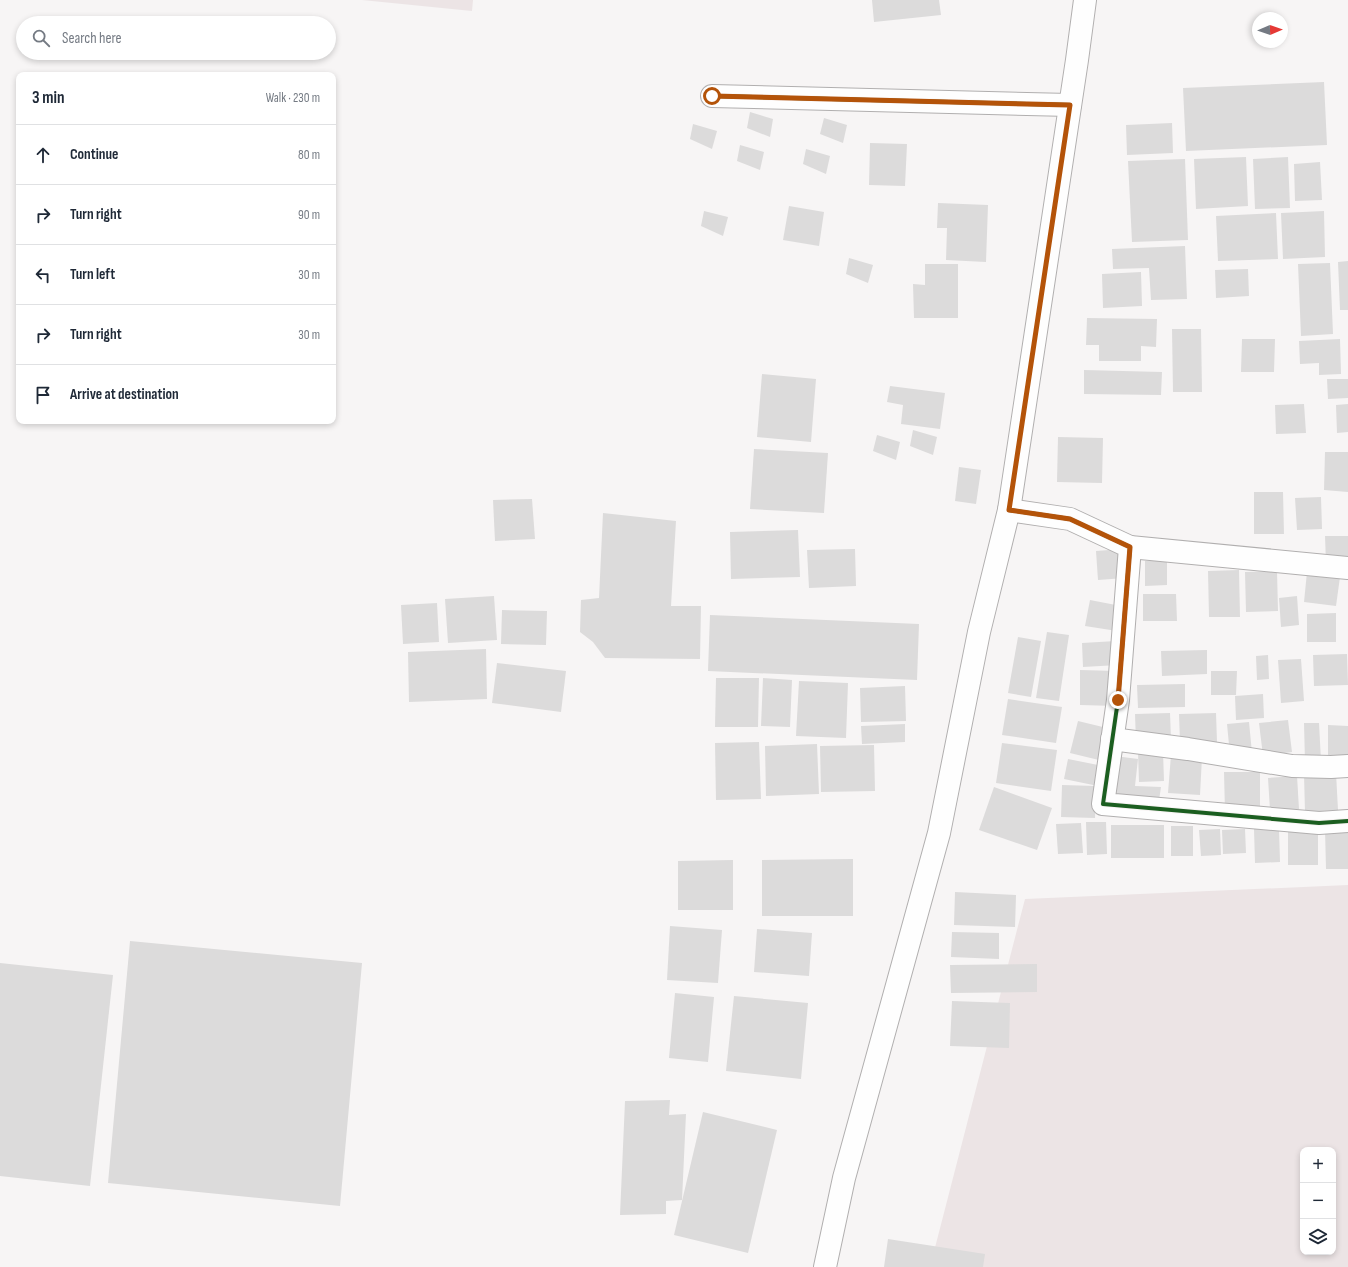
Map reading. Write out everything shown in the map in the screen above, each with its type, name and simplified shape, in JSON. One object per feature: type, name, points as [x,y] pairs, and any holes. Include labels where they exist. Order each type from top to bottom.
[{"type":"street","points":[[825,1267],[844,1178],[940,833],[979,632],[1009,510],[1085,0]]},
{"type":"street","points":[[712,96],[1070,105]]},
{"type":"street","points":[[1009,510],[1070,519],[1130,547],[1348,568]]},
{"type":"street","points":[[1130,547],[1118,700],[1103,804],[1319,823],[1348,821]]},
{"type":"street","points":[[1112,739],[1188,749],[1292,766],[1348,766]]},
{"type":"shaded area","points":[[362,0],[473,0],[472,11]]},
{"type":"shaded area","points":[[1348,885],[1348,1267],[930,1267],[1025,899]]},
{"type":"building","points":[[872,0],[939,0],[941,15],[874,22]]},
{"type":"building","points":[[1324,82],[1327,145],[1186,151],[1183,88]]},
{"type":"building","points":[[750,112],[773,119],[770,137],[747,128]]},
{"type":"building","points":[[824,118],[847,125],[843,143],[820,134]]},
{"type":"building","points":[[1172,123],[1173,153],[1127,155],[1126,125]]},
{"type":"building","points":[[693,124],[717,131],[712,149],[690,139]]},
{"type":"building","points":[[870,143],[907,144],[905,186],[869,185]]},
{"type":"building","points":[[740,145],[764,152],[760,170],[737,161]]},
{"type":"building","points":[[806,149],[830,156],[826,174],[803,164]]},
{"type":"building","points":[[1246,157],[1248,206],[1196,209],[1194,159]]},
{"type":"building","points":[[1288,157],[1290,208],[1255,209],[1253,159]]},
{"type":"building","points":[[1185,159],[1188,240],[1132,242],[1128,161]]},
{"type":"building","points":[[1320,162],[1322,200],[1295,201],[1294,164]]},
{"type":"building","points":[[938,203],[988,205],[986,262],[946,260],[947,228],[937,228]]},
{"type":"building","points":[[789,206],[824,212],[819,246],[783,240]]},
{"type":"building","points":[[704,211],[728,217],[723,236],[701,226]]},
{"type":"building","points":[[1324,211],[1325,257],[1283,259],[1281,213]]},
{"type":"building","points":[[1276,213],[1278,259],[1218,261],[1216,216]]},
{"type":"building","points":[[1185,246],[1187,299],[1151,300],[1149,268],[1113,269],[1112,249]]},
{"type":"building","points":[[849,258],[873,265],[868,283],[846,274]]},
{"type":"building","points":[[1348,261],[1348,310],[1340,310],[1338,262]]},
{"type":"building","points":[[1330,263],[1333,334],[1301,336],[1298,264]]},
{"type":"building","points":[[925,264],[958,264],[958,318],[914,318],[913,284],[925,285]]},
{"type":"building","points":[[1248,269],[1249,296],[1216,298],[1215,270]]},
{"type":"building","points":[[1141,272],[1142,306],[1103,308],[1102,274]]},
{"type":"building","points":[[1087,318],[1157,319],[1156,347],[1141,346],[1141,361],[1099,361],[1099,345],[1086,345]]},
{"type":"building","points":[[1172,329],[1201,329],[1202,392],[1173,392]]},
{"type":"building","points":[[1242,339],[1275,339],[1274,372],[1241,372]]},
{"type":"building","points":[[1340,339],[1341,374],[1319,375],[1319,363],[1300,364],[1299,341]]},
{"type":"building","points":[[1084,370],[1162,372],[1161,395],[1084,394]]},
{"type":"building","points":[[762,374],[816,379],[811,442],[757,437]]},
{"type":"building","points":[[1327,379],[1348,379],[1348,398],[1328,399]]},
{"type":"building","points":[[890,386],[945,393],[940,429],[901,424],[903,405],[887,402]]},
{"type":"building","points":[[1304,404],[1306,433],[1276,434],[1275,405]]},
{"type":"building","points":[[1348,404],[1348,432],[1337,433],[1336,405]]},
{"type":"building","points":[[913,430],[937,437],[933,455],[910,446]]},
{"type":"building","points":[[877,435],[900,442],[896,460],[873,451]]},
{"type":"building","points":[[1058,437],[1103,438],[1102,483],[1057,482]]},
{"type":"building","points":[[754,449],[828,453],[824,513],[750,509]]},
{"type":"building","points":[[1325,452],[1348,452],[1348,492],[1324,490]]},
{"type":"building","points":[[959,467],[981,470],[976,504],[955,501]]},
{"type":"building","points":[[1254,492],[1283,492],[1284,534],[1254,534]]},
{"type":"building","points":[[1321,497],[1322,529],[1297,530],[1295,498]]},
{"type":"building","points":[[532,499],[535,539],[495,541],[493,500]]},
{"type":"building","points":[[603,513],[676,521],[671,606],[701,606],[700,659],[605,658],[593,642],[580,632],[581,600],[599,598]]},
{"type":"building","points":[[798,530],[800,577],[731,579],[730,532]]},
{"type":"building","points":[[1325,536],[1348,536],[1348,562],[1326,563]]},
{"type":"building","points":[[855,549],[856,586],[809,588],[807,550]]},
{"type":"building","points":[[1123,549],[1125,578],[1098,580],[1096,551]]},
{"type":"building","points":[[1167,560],[1167,585],[1145,586],[1145,561]]},
{"type":"building","points":[[1239,570],[1240,617],[1209,617],[1208,571]]},
{"type":"building","points":[[1277,571],[1278,611],[1246,612],[1245,572]]},
{"type":"building","points":[[1307,572],[1340,577],[1336,606],[1304,602]]},
{"type":"building","points":[[1143,594],[1176,594],[1177,621],[1143,621]]},
{"type":"building","points":[[494,596],[497,640],[448,643],[445,599]]},
{"type":"building","points":[[1297,596],[1299,625],[1281,627],[1279,598]]},
{"type":"building","points":[[1090,600],[1121,606],[1117,631],[1085,626]]},
{"type":"building","points":[[437,603],[439,642],[403,644],[401,605]]},
{"type":"building","points":[[502,610],[547,611],[546,645],[501,644]]},
{"type":"building","points":[[1336,613],[1336,642],[1307,642],[1307,614]]},
{"type":"building","points":[[710,615],[919,624],[917,680],[708,671]]},
{"type":"building","points":[[1047,632],[1069,635],[1059,701],[1036,698]]},
{"type":"building","points":[[1018,637],[1041,641],[1031,697],[1008,693]]},
{"type":"building","points":[[1116,641],[1118,665],[1083,667],[1082,643]]},
{"type":"building","points":[[486,649],[487,699],[409,702],[408,652]]},
{"type":"building","points":[[1207,650],[1207,674],[1162,676],[1161,651]]},
{"type":"building","points":[[1347,654],[1348,685],[1314,686],[1313,655]]},
{"type":"building","points":[[1268,655],[1269,679],[1257,680],[1256,656]]},
{"type":"building","points":[[1301,659],[1304,701],[1281,703],[1278,660]]},
{"type":"building","points":[[497,663],[566,671],[561,712],[492,703]]},
{"type":"building","points":[[1080,670],[1116,671],[1116,706],[1080,705]]},
{"type":"building","points":[[1211,671],[1237,671],[1236,695],[1211,695]]},
{"type":"building","points":[[716,678],[759,678],[758,727],[715,727]]},
{"type":"building","points":[[763,678],[792,680],[790,727],[761,726]]},
{"type":"building","points":[[799,681],[848,683],[846,738],[796,736]]},
{"type":"building","points":[[1185,684],[1185,707],[1138,708],[1137,685]]},
{"type":"building","points":[[905,686],[906,721],[861,722],[860,688]]},
{"type":"building","points":[[1263,694],[1264,718],[1236,720],[1235,696]]},
{"type":"building","points":[[1008,699],[1062,707],[1056,743],[1002,735]]},
{"type":"building","points":[[1170,713],[1171,740],[1136,742],[1135,714]]},
{"type":"building","points":[[1216,713],[1217,742],[1180,742],[1179,714]]},
{"type":"building","points":[[1288,720],[1292,752],[1263,756],[1259,723]]},
{"type":"building","points":[[1078,721],[1111,729],[1103,761],[1070,753]]},
{"type":"building","points":[[1249,722],[1252,753],[1230,755],[1227,724]]},
{"type":"building","points":[[1304,723],[1319,723],[1321,761],[1305,762]]},
{"type":"building","points":[[905,724],[905,742],[862,744],[861,726]]},
{"type":"building","points":[[1328,725],[1348,726],[1348,761],[1328,761]]},
{"type":"building","points":[[759,742],[761,799],[716,800],[715,743]]},
{"type":"building","points":[[1002,743],[1057,750],[1051,791],[996,783]]},
{"type":"building","points":[[817,744],[819,794],[766,796],[765,746]]},
{"type":"building","points":[[874,745],[875,791],[821,792],[820,746]]},
{"type":"building","points":[[1163,751],[1164,781],[1139,782],[1138,752]]},
{"type":"building","points":[[1171,755],[1202,757],[1200,795],[1168,793]]},
{"type":"building","points":[[1115,756],[1138,759],[1135,786],[1161,787],[1158,807],[1109,802]]},
{"type":"building","points":[[1068,759],[1103,766],[1098,786],[1064,779]]},
{"type":"building","points":[[1224,772],[1260,772],[1260,811],[1225,812]]},
{"type":"building","points":[[1336,773],[1338,810],[1305,812],[1304,774]]},
{"type":"building","points":[[1297,776],[1299,809],[1270,810],[1268,778]]},
{"type":"building","points":[[1062,785],[1096,786],[1095,818],[1061,817]]},
{"type":"building","points":[[994,787],[1052,808],[1037,850],[979,830]]},
{"type":"building","points":[[1086,822],[1106,822],[1107,854],[1087,855]]},
{"type":"building","points":[[1081,823],[1083,853],[1058,854],[1056,824]]},
{"type":"building","points":[[1111,825],[1164,825],[1164,858],[1111,858]]},
{"type":"building","points":[[1171,826],[1193,826],[1193,856],[1171,856]]},
{"type":"building","points":[[1348,828],[1348,869],[1326,869],[1325,829]]},
{"type":"building","points":[[1220,829],[1221,855],[1201,856],[1199,830]]},
{"type":"building","points":[[1245,829],[1246,853],[1223,854],[1222,830]]},
{"type":"building","points":[[1254,829],[1279,829],[1280,862],[1255,863]]},
{"type":"building","points":[[1318,831],[1318,865],[1288,865],[1288,832]]},
{"type":"building","points":[[853,859],[853,916],[762,916],[762,860]]},
{"type":"building","points":[[733,860],[733,910],[678,910],[678,861]]},
{"type":"building","points":[[955,892],[1016,895],[1015,927],[954,925]]},
{"type":"building","points":[[670,926],[722,930],[718,983],[667,980]]},
{"type":"building","points":[[757,929],[812,933],[809,976],[754,972]]},
{"type":"building","points":[[952,932],[999,933],[999,959],[951,957]]},
{"type":"building","points":[[130,941],[362,963],[340,1206],[108,1183]]},
{"type":"building","points":[[0,963],[113,975],[90,1186],[0,1176]]},
{"type":"building","points":[[1037,964],[1037,992],[951,993],[950,965]]},
{"type":"building","points":[[675,993],[714,997],[708,1062],[669,1058]]},
{"type":"building","points":[[734,996],[808,1003],[801,1079],[726,1071]]},
{"type":"building","points":[[952,1001],[1010,1003],[1009,1048],[950,1046]]},
{"type":"building","points":[[670,1100],[669,1115],[686,1114],[682,1200],[666,1201],[666,1214],[620,1215],[625,1101]]},
{"type":"building","points":[[703,1112],[777,1130],[748,1253],[674,1235]]},
{"type":"building","points":[[888,1239],[985,1254],[983,1267],[884,1267]]},
{"type":"cycle path","points":[[712,96],[1070,105]]},
{"type":"cycle path","points":[[1009,510],[1070,519],[1130,547],[1118,700],[1103,804],[1319,823],[1348,821]]},
{"type":"route","points":[[712,96],[1070,105],[1009,510],[1070,519],[1130,547],[1123,618],[1118,700]]}]
